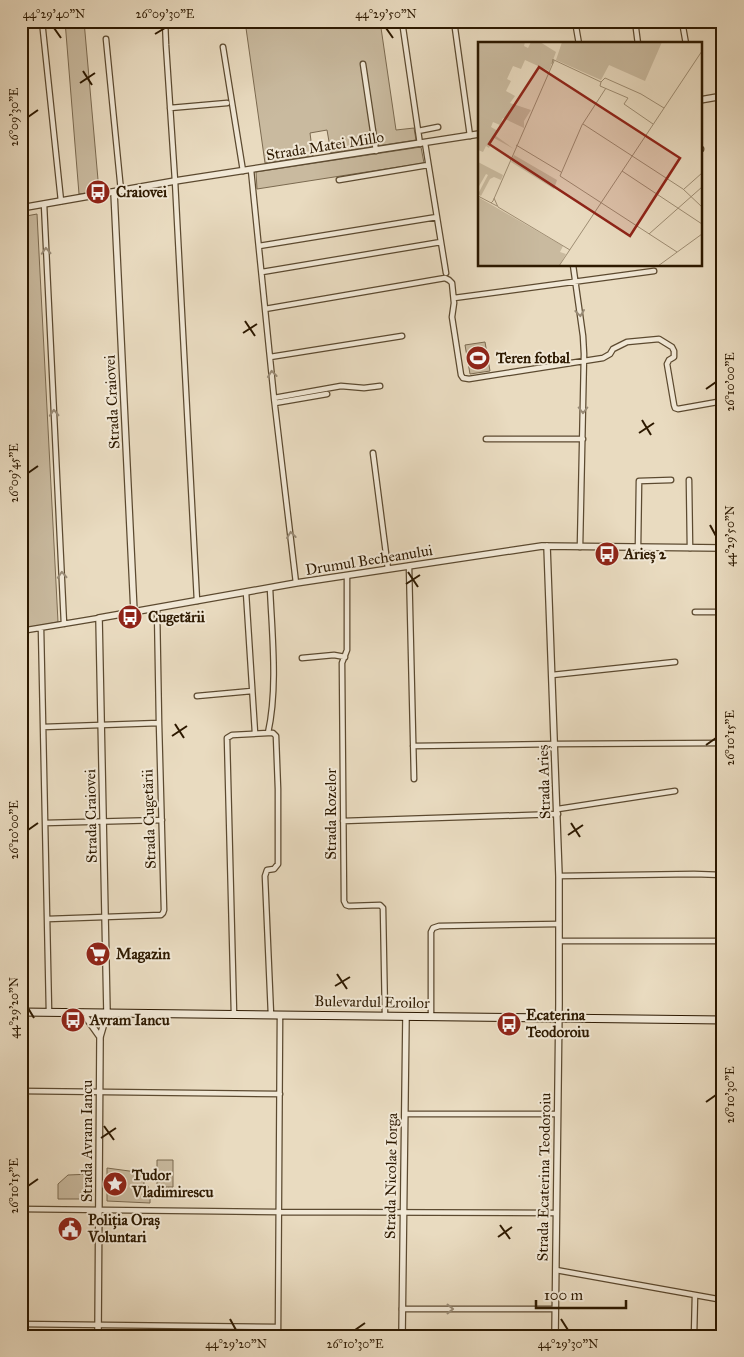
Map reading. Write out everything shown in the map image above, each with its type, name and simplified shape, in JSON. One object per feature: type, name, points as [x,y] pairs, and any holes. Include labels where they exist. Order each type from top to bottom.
[{"type":"main road","name":"Bulevardul Eroilor","points":[[21,1012],[723,1020]]},
{"type":"street","points":[[42,21],[61,201]]},
{"type":"street","points":[[166,21],[197,600]]},
{"type":"street","points":[[402,21],[418,130],[428,166],[446,276],[452,283],[454,298],[452,317],[461,375],[465,379],[469,379],[603,358],[610,354],[613,349],[627,342],[659,339],[672,347],[674,351],[674,357],[667,364],[675,408],[723,401]]},
{"type":"street","points":[[454,21],[470,136]]},
{"type":"street","points":[[575,21],[578,42]]},
{"type":"street","points":[[635,21],[638,42]]},
{"type":"street","points":[[686,42],[683,27],[686,23],[692,21]]},
{"type":"street","points":[[106,39],[121,191]]},
{"type":"street","points":[[223,48],[243,171]]},
{"type":"street","points":[[362,64],[376,151]]},
{"type":"street","points":[[702,100],[723,96]]},
{"type":"street","points":[[170,108],[227,102]]},
{"type":"street","points":[[418,130],[438,127]]},
{"type":"street","name":"Strada Matei Millo","points":[[21,208],[478,134]]},
{"type":"street","points":[[339,180],[428,166]]},
{"type":"street","points":[[252,170],[274,401],[296,584]]},
{"type":"street","name":"Strada Craiovei","points":[[114,192],[134,612]]},
{"type":"street","points":[[44,204],[64,624]]},
{"type":"street","points":[[259,246],[437,217]]},
{"type":"street","points":[[262,272],[441,242]]},
{"type":"street","points":[[573,266],[583,336],[580,547]]},
{"type":"street","points":[[454,298],[654,271]]},
{"type":"street","points":[[265,308],[446,276]]},
{"type":"street","points":[[270,357],[402,336]]},
{"type":"street","points":[[274,401],[341,386],[364,388],[380,386]]},
{"type":"street","points":[[274,401],[328,394]]},
{"type":"street","points":[[486,439],[583,439]]},
{"type":"street","points":[[373,453],[388,569]]},
{"type":"street","points":[[638,548],[640,481],[671,480]]},
{"type":"street","points":[[689,480],[690,548]]},
{"type":"street","name":"Drumul Becheanului","points":[[21,631],[270,588],[548,546],[723,548]]},
{"type":"street","name":"Strada Arieș","points":[[548,546],[560,876],[559,1018]]},
{"type":"street","points":[[408,566],[414,779]]},
{"type":"street","name":"Strada Rozelor","points":[[347,576],[347,650],[342,663],[344,901],[349,906],[380,905],[383,908],[385,1016]]},
{"type":"street","points":[[268,732],[273,691],[270,588]]},
{"type":"street","points":[[246,592],[255,733]]},
{"type":"street","name":"Strada Cugetării","points":[[48,919],[161,915],[163,913],[157,608]]},
{"type":"street","points":[[695,612],[723,612]]},
{"type":"street","name":"Strada Craiovei","points":[[99,618],[107,1013]]},
{"type":"street","points":[[41,628],[49,1012]]},
{"type":"street","points":[[302,658],[334,655],[344,657]]},
{"type":"street","points":[[552,675],[675,662]]},
{"type":"street","points":[[197,696],[252,692]]},
{"type":"street","points":[[43,727],[159,723]]},
{"type":"street","points":[[234,1014],[227,738],[232,735],[268,732],[274,733],[276,736],[278,789],[278,864],[274,869],[268,870],[264,876],[271,1015]]},
{"type":"street","points":[[413,746],[723,743]]},
{"type":"street","points":[[343,821],[558,812],[675,791]]},
{"type":"street","points":[[45,823],[162,820]]},
{"type":"street","points":[[560,876],[723,875]]},
{"type":"street","points":[[431,1016],[431,932],[433,928],[439,926],[559,924]]},
{"type":"street","points":[[560,941],[723,941]]},
{"type":"street","points":[[83,1013],[100,1037]]},
{"type":"street","name":"Strada Avram Iancu","points":[[98,1336],[100,1037],[107,1013]]},
{"type":"street","points":[[278,1336],[280,1015]]},
{"type":"street","name":"Strada Nicolae Iorga","points":[[402,1336],[406,1016]]},
{"type":"street","name":"Strada Ecaterina Teodoroiu","points":[[555,1336],[559,1018]]},
{"type":"street","points":[[21,1091],[280,1094]]},
{"type":"street","points":[[405,1114],[557,1114]]},
{"type":"street","points":[[21,1209],[279,1212],[556,1212]]},
{"type":"street","points":[[556,1270],[723,1300]]},
{"type":"street","points":[[694,1336],[695,1295]]},
{"type":"street","points":[[402,1309],[555,1309]]},
{"type":"street","points":[[21,1324],[278,1327]]},
{"type":"shaded area","points":[[65,21],[84,21],[99,191],[79,194]]},
{"type":"shaded area","points":[[245,21],[380,21],[396,130],[414,128],[416,140],[331,153],[327,130],[310,133],[313,156],[265,163]]},
{"type":"shaded area","points":[[421,147],[424,163],[257,189],[256,172]]},
{"type":"shaded area","points":[[37,214],[58,622],[21,629],[21,217]]},
{"type":"shaded area","name":"Teren fotbal","points":[[485,342],[490,371],[470,374],[465,345]]},
{"type":"shaded area","points":[[157,1160],[173,1160],[173,1187],[157,1187]]},
{"type":"shaded area","points":[[107,1168],[144,1173],[144,1186],[148,1186],[150,1203],[107,1201]]},
{"type":"shaded area","points":[[92,1174],[92,1199],[58,1199],[58,1184],[68,1175]]},
{"type":"place","name":"Craiovei","points":[[98,192]]},
{"type":"place","name":"Teren fotbal","points":[[478,358]]},
{"type":"place","name":"Arieș 2","points":[[607,554]]},
{"type":"place","name":"Cugetării","points":[[130,617]]},
{"type":"place","name":"Magazin","points":[[98,954]]},
{"type":"place","name":"Avram Iancu","points":[[73,1020]]},
{"type":"place","name":"Ecaterina Teodoroiu","points":[[509,1024]]},
{"type":"place","name":"Tudor Vladimirescu","points":[[115,1184]]},
{"type":"place","name":"Poliția Oraș Voluntari","points":[[70,1229]]}]
